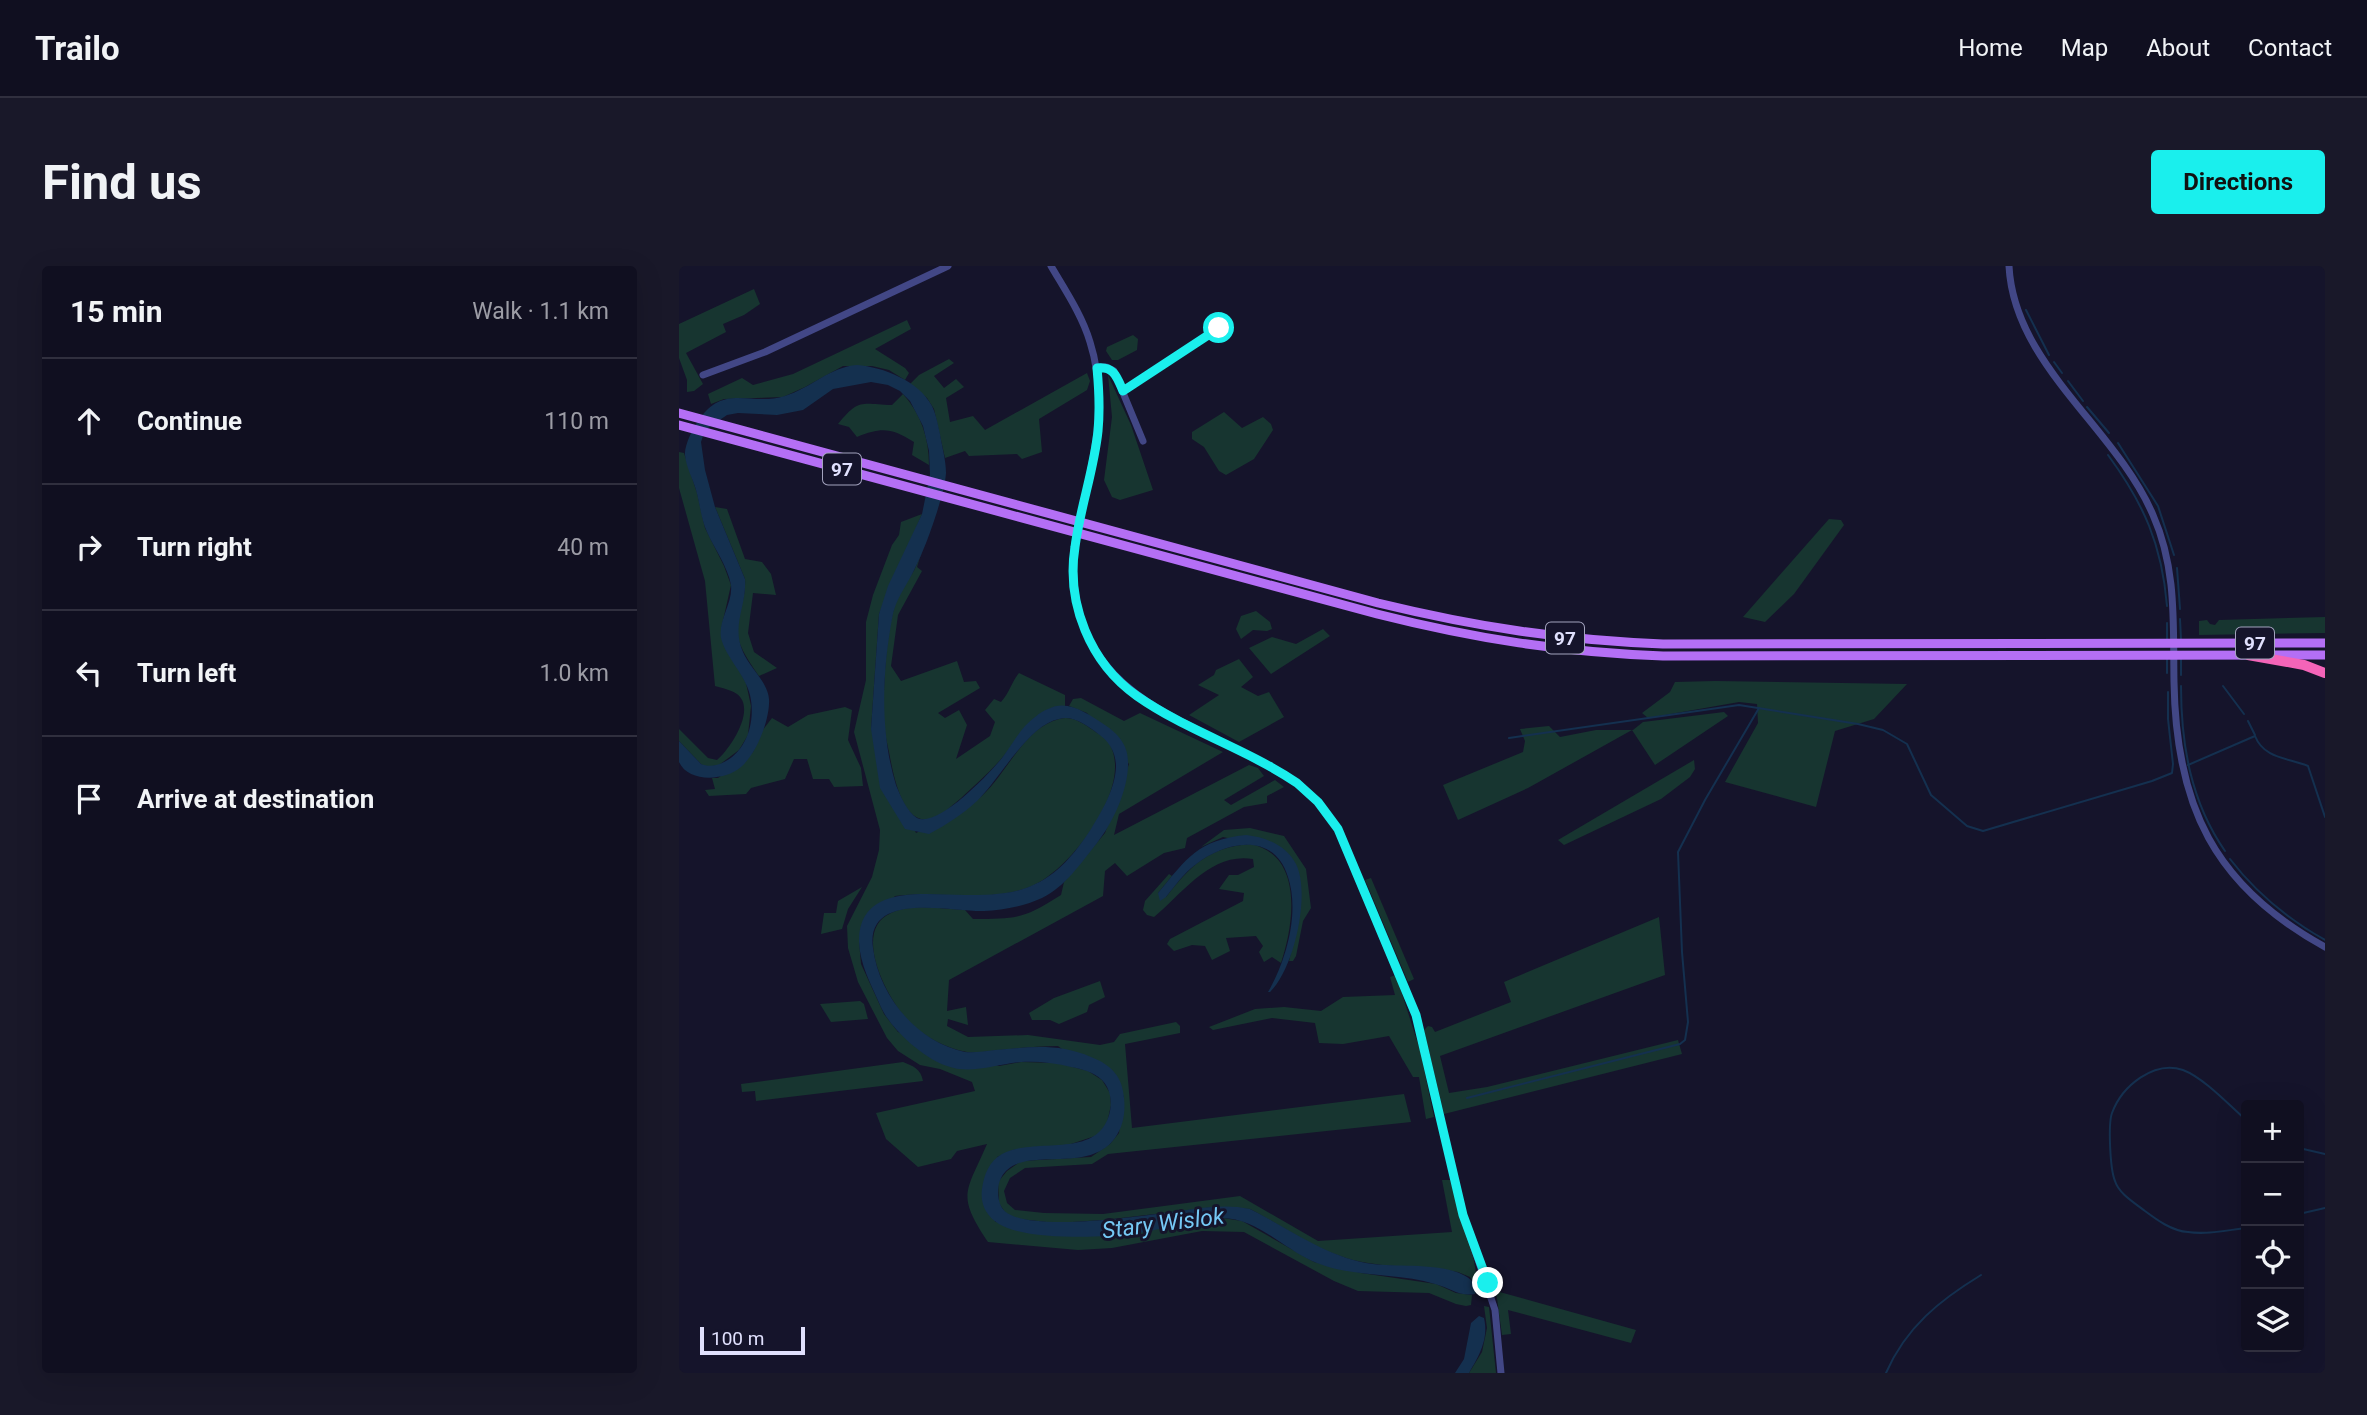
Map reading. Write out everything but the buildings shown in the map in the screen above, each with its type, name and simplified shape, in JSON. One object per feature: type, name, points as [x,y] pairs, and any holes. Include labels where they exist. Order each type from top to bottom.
[{"type":"highway","points":[[2248,655],[2304,665],[2325,673]]},
{"type":"main road","name":"97","points":[[679,413],[1437,617],[1518,633],[1566,639],[1675,644],[2325,643]]},
{"type":"main road","name":"97","points":[[679,425],[1433,628],[1542,648],[1663,656],[2325,655]]},
{"type":"street","points":[[703,374],[765,352],[948,266]]},
{"type":"street","points":[[1051,266],[1081,317],[1097,368],[1100,408],[1098,431],[1074,548],[1073,572],[1075,596],[1086,635],[1104,663],[1136,696],[1297,783],[1318,802],[1338,829],[1416,1015],[1463,1215],[1495,1310],[1501,1373]]},
{"type":"street","points":[[2008,266],[2013,295],[2037,351],[2128,469],[2143,493],[2163,541],[2173,592],[2178,747],[2192,800],[2205,831],[2249,893],[2286,924],[2325,947]]},
{"type":"street","points":[[1123,391],[1219,328]]},
{"type":"street","points":[[1097,368],[1106,367],[1114,371],[1143,441]]},
{"type":"green space","points":[[754,289],[760,304],[723,324],[726,332],[686,353],[703,384],[694,391],[687,392],[687,380],[679,358],[679,324]]},
{"type":"green space","points":[[907,320],[911,329],[875,349],[905,368],[909,373],[905,380],[889,370],[872,366],[843,366],[783,397],[724,399],[711,404],[708,394],[742,378],[753,385],[793,374]]},
{"type":"green space","points":[[1133,335],[1138,339],[1137,350],[1118,360],[1112,360],[1106,351],[1107,347]]},
{"type":"green space","points":[[949,359],[954,363],[934,376],[944,388],[956,379],[964,387],[946,398],[950,422],[973,416],[985,430],[1087,373],[1090,381],[1087,390],[1039,419],[1042,452],[1022,459],[1017,454],[969,456],[965,451],[945,458],[934,409],[927,398],[910,384],[919,375]]},
{"type":"green space","points":[[1108,375],[1131,425],[1153,490],[1120,500],[1112,497],[1104,480],[1112,417]]},
{"type":"green space","points":[[903,394],[923,427],[929,465],[912,455],[914,442],[899,434],[880,430],[857,437],[849,427],[838,424],[856,406],[892,405]]},
{"type":"green space","points":[[1224,412],[1242,428],[1263,417],[1273,430],[1254,459],[1226,475],[1219,471],[1204,447],[1192,439],[1192,432]]},
{"type":"green space","points":[[679,452],[684,453],[705,528],[731,585],[721,637],[746,683],[751,706],[748,735],[739,750],[719,765],[706,767],[679,741],[679,729],[708,758],[717,760],[734,738],[743,719],[744,709],[737,694],[715,686],[705,581],[679,488]]},
{"type":"green space","points":[[715,507],[727,509],[745,559],[762,562],[771,574],[776,595],[753,593],[748,633],[754,652],[777,668],[759,676],[743,652],[738,638],[737,624],[745,591],[745,579]]},
{"type":"green space","points":[[922,514],[879,614],[871,729],[916,833],[977,800],[1034,733],[1059,719],[1077,720],[1104,737],[1115,761],[1113,781],[1095,824],[1080,845],[1048,877],[1032,886],[999,894],[895,896],[859,940],[861,964],[884,1014],[898,1032],[999,1066],[1021,1062],[1058,1063],[1088,1071],[1102,1080],[1110,1093],[1111,1105],[1107,1123],[1098,1135],[1065,1146],[1013,1150],[997,1157],[995,1222],[1177,1225],[1223,1218],[1242,1221],[1314,1262],[1361,1273],[1436,1284],[1456,1293],[1472,1295],[1471,1305],[1456,1304],[1429,1293],[1358,1291],[1334,1281],[1244,1232],[1202,1231],[1112,1248],[1078,1250],[988,1242],[968,1203],[970,1184],[987,1144],[957,1151],[951,1159],[918,1167],[886,1139],[876,1113],[975,1091],[972,1082],[940,1069],[920,1065],[898,1051],[887,1038],[858,982],[848,948],[847,926],[872,877],[879,850],[880,830],[854,732],[866,680],[866,622],[873,595],[892,545],[899,535],[901,522]]},
{"type":"green space","points":[[1829,519],[1841,520],[1844,525],[1794,594],[1765,622],[1743,617]]},
{"type":"green space","points":[[925,541],[917,567],[922,571],[898,615],[891,666],[901,681],[957,661],[964,682],[976,681],[980,688],[938,713],[945,718],[959,710],[967,725],[956,759],[990,736],[995,722],[985,710],[994,699],[1001,702],[1019,673],[1065,695],[1065,706],[1054,707],[1036,717],[997,764],[960,799],[938,816],[923,819],[914,816],[901,797],[885,732],[884,707],[886,656],[891,621],[899,594],[914,570]]},
{"type":"green space","points":[[1256,611],[1270,622],[1272,629],[1253,630],[1241,639],[1236,629],[1241,616]]},
{"type":"green space","points":[[2325,617],[2325,633],[2199,635],[2199,621],[2207,620],[2215,625],[2219,620]]},
{"type":"green space","points":[[1323,629],[1330,636],[1271,674],[1249,648],[1272,637],[1296,644]]},
{"type":"green space","points":[[1239,659],[1253,677],[1241,687],[1258,696],[1269,692],[1284,717],[1239,742],[1189,715],[1219,695],[1198,685],[1214,675],[1216,670]]},
{"type":"green space","points":[[1675,682],[1907,684],[1874,719],[1835,731],[1816,807],[1725,782],[1758,723],[1757,704],[1739,702],[1648,718],[1642,713],[1670,692]]},
{"type":"green space","points":[[1081,698],[1124,721],[1140,713],[1223,752],[1119,814],[1114,835],[1249,765],[1258,768],[1264,776],[1224,800],[1231,805],[1275,780],[1284,787],[1267,796],[1267,803],[1244,807],[1187,838],[1185,848],[1164,853],[1127,876],[1115,863],[1105,871],[1103,896],[949,980],[947,1011],[966,1007],[968,1025],[948,1019],[947,1026],[968,1037],[1028,1035],[1100,1045],[1114,1042],[1120,1034],[1176,1022],[1180,1026],[1180,1033],[1125,1044],[1132,1128],[1404,1094],[1411,1122],[1108,1154],[1092,1164],[1025,1168],[1010,1178],[1004,1191],[1007,1203],[1015,1210],[1103,1214],[1240,1196],[1318,1241],[1452,1232],[1442,1180],[1450,1180],[1475,1264],[1476,1286],[1470,1277],[1458,1272],[1373,1264],[1333,1254],[1250,1209],[1214,1207],[1056,1223],[1019,1219],[1006,1214],[999,1203],[998,1182],[1007,1171],[1021,1161],[1091,1157],[1110,1144],[1119,1133],[1124,1096],[1058,1046],[971,1053],[929,1038],[910,1023],[892,999],[877,967],[873,950],[874,935],[879,922],[891,913],[908,908],[965,910],[973,919],[1000,919],[1028,913],[1061,895],[1064,882],[1105,833],[1129,764],[1087,713],[1069,706],[1073,699]]},
{"type":"green space","points":[[845,707],[852,710],[848,740],[861,768],[863,786],[834,787],[829,779],[813,779],[807,759],[794,759],[785,779],[751,788],[746,794],[709,796],[705,790],[715,789],[712,778],[718,778],[753,752],[762,731],[772,718],[788,727],[808,715]]},
{"type":"green space","points":[[1724,712],[1728,716],[1655,765],[1632,730],[1643,722]]},
{"type":"green space","points":[[1549,726],[1560,737],[1596,730],[1632,730],[1528,788],[1458,820],[1443,785],[1523,752],[1525,741],[1520,729]]},
{"type":"green space","points":[[1694,760],[1695,769],[1690,777],[1661,799],[1564,845],[1558,840]]},
{"type":"green space","points":[[1250,828],[1284,836],[1306,869],[1311,908],[1303,921],[1293,961],[1289,961],[1299,917],[1300,878],[1284,850],[1223,837],[1201,847],[1224,830]]},
{"type":"green space","points":[[1251,844],[1268,851],[1280,862],[1287,877],[1291,893],[1291,911],[1281,963],[1272,957],[1264,962],[1259,952],[1263,946],[1256,936],[1226,938],[1230,951],[1212,960],[1205,946],[1192,945],[1174,951],[1167,944],[1170,939],[1243,901],[1244,893],[1219,889],[1229,875],[1238,875],[1254,867],[1253,859],[1238,858],[1211,868],[1154,917],[1143,910],[1145,901],[1169,874],[1172,876],[1158,893],[1166,897],[1202,860],[1224,849]]},
{"type":"green space","points":[[1371,878],[1414,979],[1408,982],[1365,880]]},
{"type":"green space","points":[[862,887],[848,909],[842,929],[821,934],[824,913],[836,913],[838,901]]},
{"type":"green space","points":[[1659,917],[1665,975],[1440,1056],[1449,1093],[1487,1087],[1678,1040],[1682,1054],[1444,1114],[1424,1030],[1428,1026],[1435,1032],[1511,1002],[1504,982]]},
{"type":"green space","points":[[1396,975],[1420,1050],[1434,1117],[1426,1119],[1419,1077],[1413,1077],[1389,1036],[1343,1044],[1319,1043],[1315,1023],[1272,1018],[1213,1030],[1209,1027],[1255,1009],[1284,1007],[1321,1011],[1343,997],[1395,995],[1390,977]]},
{"type":"green space","points":[[1100,981],[1105,997],[1089,1005],[1087,1012],[1059,1024],[1050,1020],[1032,1020],[1029,1013],[1054,998]]},
{"type":"green space","points":[[860,1001],[864,1004],[868,1019],[831,1022],[820,1004]]},
{"type":"green space","points":[[903,1062],[918,1071],[923,1081],[756,1101],[755,1091],[742,1092],[741,1084]]},
{"type":"green space","points":[[1496,1291],[1636,1330],[1631,1343],[1508,1310],[1511,1334],[1502,1335]]},
{"type":"green space","points":[[1484,1306],[1489,1307],[1496,1373],[1469,1373],[1482,1352],[1487,1328]]},
{"type":"water","name":"Stary Wislok","points":[[857,365],[889,372],[918,389],[926,397],[936,416],[945,463],[942,493],[930,533],[894,611],[886,660],[884,703],[887,745],[896,785],[907,808],[917,818],[926,819],[950,808],[995,766],[1027,724],[1055,706],[1070,706],[1090,715],[1116,734],[1126,749],[1126,783],[1109,826],[1058,888],[1042,898],[999,910],[913,908],[896,911],[882,918],[874,930],[873,948],[883,983],[903,1014],[931,1038],[965,1052],[1032,1047],[1067,1050],[1102,1062],[1119,1079],[1124,1109],[1123,1121],[1115,1138],[1103,1149],[1088,1156],[1023,1162],[1010,1168],[999,1184],[1001,1206],[1013,1216],[1035,1221],[1065,1222],[1211,1207],[1245,1208],[1310,1242],[1356,1261],[1457,1272],[1476,1286],[1475,1294],[1460,1293],[1420,1280],[1357,1273],[1327,1266],[1301,1255],[1258,1228],[1234,1219],[1199,1220],[1142,1232],[1082,1237],[1026,1233],[999,1224],[987,1213],[983,1205],[982,1189],[990,1164],[1002,1154],[1016,1149],[1080,1142],[1094,1136],[1104,1126],[1110,1111],[1109,1090],[1095,1075],[1059,1064],[1021,1062],[965,1069],[947,1066],[928,1056],[902,1035],[883,1011],[861,959],[859,942],[862,923],[870,910],[882,901],[897,896],[1007,893],[1031,886],[1050,876],[1072,855],[1099,815],[1113,783],[1116,762],[1108,743],[1084,724],[1064,718],[1048,723],[1025,742],[977,801],[929,834],[905,829],[880,788],[871,729],[879,614],[888,586],[922,514],[930,475],[929,451],[923,426],[910,401],[900,391],[888,385],[871,382],[833,389],[803,410],[777,415],[727,415],[705,430],[701,442],[705,470],[715,507],[745,579],[739,624],[740,642],[746,658],[767,690],[769,704],[764,729],[756,747],[735,771],[718,777],[699,777],[684,769],[679,762],[679,741],[704,765],[717,765],[731,758],[748,735],[752,715],[748,687],[721,638],[731,585],[705,527],[687,464],[685,451],[689,437],[698,421],[718,402],[738,398],[772,399],[785,396],[838,370]]},
{"type":"water","points":[[1246,835],[1268,840],[1281,847],[1292,857],[1300,877],[1302,893],[1298,931],[1286,967],[1270,992],[1285,951],[1292,921],[1288,877],[1281,862],[1272,852],[1247,845],[1220,850],[1191,869],[1160,901],[1158,893],[1186,861],[1205,846],[1230,837]]},
{"type":"water","points":[[1479,1316],[1484,1318],[1485,1333],[1479,1354],[1469,1373],[1455,1373],[1464,1359],[1471,1323]]},
{"type":"waterway","points":[[2026,310],[2049,355]]},
{"type":"waterway","points":[[2054,362],[2062,373]]},
{"type":"waterway","points":[[2068,381],[2083,401]]},
{"type":"waterway","points":[[2087,407],[2109,433]]},
{"type":"waterway","points":[[2118,443],[2158,506],[2174,555]]},
{"type":"waterway","points":[[2108,455],[2132,491],[2149,526],[2161,564],[2167,606]]},
{"type":"waterway","points":[[2177,568],[2180,609]]},
{"type":"waterway","points":[[2180,619],[2181,639]]},
{"type":"waterway","points":[[2167,623],[2167,639]]},
{"type":"waterway","points":[[2181,658],[2181,675]]},
{"type":"waterway","points":[[2167,659],[2167,673]]},
{"type":"waterway","points":[[2181,686],[2183,730],[2190,772],[2204,813],[2225,851]]},
{"type":"waterway","points":[[2223,686],[2244,714]]},
{"type":"waterway","points":[[1509,738],[1739,705],[1858,724],[1883,730],[1907,744],[1931,795],[1967,826],[1983,831],[2172,773],[2168,692]]},
{"type":"waterway","points":[[1467,1098],[1680,1044],[1685,1040],[1688,1022],[1678,852],[1759,708]]},
{"type":"waterway","points":[[2248,721],[2255,735]]},
{"type":"waterway","points":[[2188,765],[2255,736],[2264,749],[2278,757],[2308,766],[2325,817]]},
{"type":"waterway","points":[[2230,859],[2273,904],[2325,940]]},
{"type":"waterway","points":[[2241,1115],[2208,1085],[2191,1074],[2172,1068],[2161,1069],[2140,1078],[2123,1093],[2112,1113],[2110,1136],[2113,1175],[2117,1186],[2155,1218],[2171,1227],[2195,1233],[2241,1229]]},
{"type":"waterway","points":[[2304,1149],[2325,1154]]},
{"type":"waterway","points":[[2304,1213],[2325,1208]]},
{"type":"waterway","points":[[1886,1373],[1914,1328],[1938,1305],[1981,1275]]},
{"type":"route","points":[[1219,328],[1123,391],[1114,371],[1106,367],[1097,368],[1100,408],[1096,447],[1074,548],[1073,580],[1079,616],[1086,635],[1104,663],[1136,696],[1283,773],[1309,792],[1338,829],[1416,1015],[1463,1215],[1488,1283]]}]
